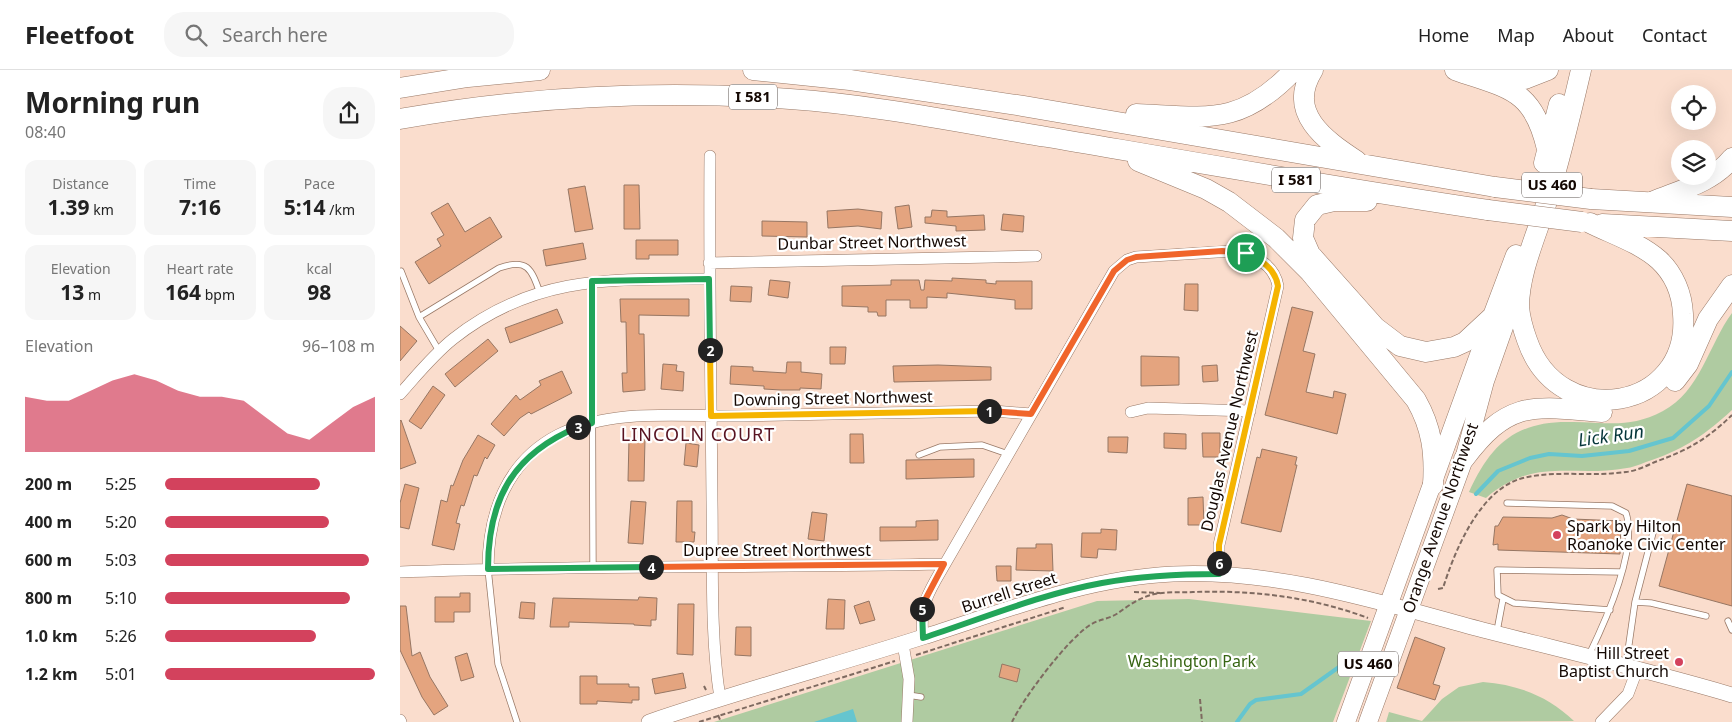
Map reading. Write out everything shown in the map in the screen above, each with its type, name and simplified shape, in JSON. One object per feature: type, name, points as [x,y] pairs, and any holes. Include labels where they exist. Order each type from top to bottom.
[{"type":"highway","points":[[400,88],[468,77],[540,70]]},
{"type":"highway","name":"I 581","points":[[753,70],[850,80],[1051,110],[1365,166],[1495,187],[1647,204],[1732,207]]},
{"type":"highway","points":[[1051,110],[1185,118],[1218,116],[1236,111],[1264,97],[1294,70]]},
{"type":"highway","points":[[1313,70],[1307,83],[1305,101],[1311,124],[1326,140],[1365,166]]},
{"type":"highway","points":[[1455,70],[1511,90],[1520,96],[1534,111],[1548,151]]},
{"type":"highway","points":[[1480,70],[1501,78],[1519,80],[1535,77],[1548,70]]},
{"type":"highway","name":"US 460","points":[[1493,316],[1522,238],[1548,151],[1579,74]]},
{"type":"highway","name":"US 460","points":[[1520,284],[1553,184],[1579,74]]},
{"type":"highway","name":"I 581","points":[[400,119],[492,105],[574,97],[720,95],[794,99],[867,108],[1488,210],[1586,223],[1732,230]]},
{"type":"highway","points":[[1104,147],[1206,189],[1229,202],[1294,255],[1416,400],[1429,427],[1433,444],[1433,485]]},
{"type":"highway","points":[[1647,204],[1699,183],[1718,172],[1732,158]]},
{"type":"highway","points":[[1396,195],[1373,200],[1334,201],[1317,206],[1305,220],[1303,229],[1303,238],[1310,254],[1375,328],[1400,346],[1426,352],[1454,347],[1465,342],[1493,316]]},
{"type":"highway","points":[[1520,284],[1521,322],[1530,349],[1549,378],[1577,395],[1601,400],[1624,398],[1638,393],[1653,384],[1666,372],[1680,348],[1684,321],[1678,289],[1669,271],[1649,252],[1586,223]]},
{"type":"highway","points":[[1464,459],[1498,421],[1525,410],[1544,407],[1618,412],[1650,401],[1665,391],[1688,364],[1708,319],[1732,285]]},
{"type":"main road","name":"Orange Avenue Northwest","points":[[1368,722],[1464,459],[1485,381],[1520,284]]},
{"type":"main road","name":"Orange Avenue Northwest","points":[[1346,722],[1493,316]]},
{"type":"street","points":[[710,156],[711,416],[716,674],[720,698]]},
{"type":"street","name":"Douglas Avenue Northwest","points":[[1031,414],[1114,271],[1127,260],[1136,257],[1232,251],[1246,253],[1261,260],[1277,278],[1276,295],[1219,545],[1219,574]]},
{"type":"street","name":"Dunbar Street Northwest","points":[[709,263],[1036,256]]},
{"type":"street","points":[[400,394],[439,351],[479,321],[540,293],[563,286],[592,281],[709,279]]},
{"type":"street","points":[[1131,412],[1148,408],[1250,411]]},
{"type":"street","name":"Downing Street Northwest","points":[[488,569],[491,526],[496,507],[514,473],[542,445],[558,435],[592,423],[624,417],[994,411],[1031,414]]},
{"type":"street","points":[[923,638],[921,622],[925,600],[1031,414]]},
{"type":"street","name":"Dupree Street Northwest","points":[[400,572],[488,569],[944,564]]},
{"type":"street","name":"Burrell Street","points":[[649,722],[720,698],[905,651],[923,638],[1058,594],[1100,583],[1173,574],[1246,575],[1323,590],[1409,610],[1732,695]]},
{"type":"street","points":[[905,651],[908,695],[907,722]]},
{"type":"street","points":[[1601,722],[1628,694],[1631,669]]},
{"type":"lane","points":[[419,317],[499,268],[512,263],[522,264],[529,268],[540,293]]},
{"type":"lane","points":[[401,271],[419,317],[439,351]]},
{"type":"lane","points":[[592,281],[593,568]]},
{"type":"lane","points":[[919,455],[940,446],[982,445],[1008,454]]},
{"type":"lane","points":[[1507,503],[1612,506],[1626,513],[1628,520],[1628,544],[1621,572],[1610,610],[1588,657]]},
{"type":"lane","points":[[1631,669],[1635,602],[1655,524]]},
{"type":"lane","points":[[488,569],[495,650],[504,687],[517,722]]},
{"type":"lane","points":[[1610,610],[1514,603],[1502,599],[1497,591],[1497,570],[1621,572]]},
{"type":"lane","points":[[1497,633],[1502,599]]},
{"type":"lane","points":[[1635,602],[1651,603],[1706,616]]},
{"type":"lane","points":[[1728,621],[1732,630]]},
{"type":"lane","points":[[908,695],[921,697]]},
{"type":"path","points":[[1438,589],[1442,588],[1459,543],[1485,504],[1499,490],[1521,478],[1542,475],[1628,472],[1692,448],[1705,440],[1732,415]]},
{"type":"path","points":[[1132,593],[1238,591],[1270,594],[1337,607],[1368,618]]},
{"type":"path","points":[[1012,722],[1021,706],[1070,642],[1080,633],[1092,624],[1116,614],[1135,602],[1160,593]]},
{"type":"path","points":[[699,722],[905,651],[1067,606]]},
{"type":"path","points":[[1200,699],[1202,722]]},
{"type":"green space","points":[[1732,313],[1732,410],[1695,439],[1664,455],[1630,467],[1538,473],[1521,477],[1504,485],[1486,498],[1469,492],[1477,476],[1495,450],[1518,432],[1532,426],[1548,423],[1627,423],[1638,421],[1663,411],[1676,403],[1695,380]]},
{"type":"green space","name":"Washington Park","points":[[1189,599],[1371,621],[1333,722],[714,722],[1097,601]]},
{"type":"green space","points":[[1483,682],[1509,686],[1532,693],[1554,705],[1574,721],[1386,722],[1389,712],[1422,721],[1442,699],[1459,687]]},
{"type":"water","points":[[853,709],[857,722],[814,722]]},
{"type":"building","points":[[624,185],[639,185],[640,229],[624,229]]},
{"type":"building","points":[[585,186],[593,229],[575,232],[568,189]]},
{"type":"building","points":[[448,203],[465,232],[490,217],[502,237],[429,284],[415,262],[441,246],[437,239],[444,235],[431,213]]},
{"type":"building","points":[[909,205],[912,227],[898,229],[895,207]]},
{"type":"building","points":[[858,209],[882,212],[881,229],[858,226],[828,228],[827,211]]},
{"type":"building","points":[[932,210],[947,211],[947,217],[984,215],[985,230],[956,231],[956,226],[925,223],[925,217],[931,217]]},
{"type":"building","points":[[1003,214],[1024,216],[1023,232],[1001,230]]},
{"type":"building","points":[[762,221],[807,222],[807,237],[762,236]]},
{"type":"building","points":[[636,240],[678,240],[678,255],[649,255],[649,259],[636,259]]},
{"type":"building","points":[[583,243],[586,259],[546,266],[543,250]]},
{"type":"building","points":[[952,278],[986,280],[986,283],[996,284],[996,281],[1032,281],[1032,309],[1015,309],[1015,300],[947,293],[947,298],[927,297],[927,308],[910,308],[910,300],[886,300],[886,316],[878,316],[877,312],[868,312],[868,307],[842,306],[842,286],[891,285],[891,280],[919,280],[921,290],[924,290],[925,280],[952,281]]},
{"type":"building","points":[[770,280],[790,282],[788,298],[768,295]]},
{"type":"building","points":[[1185,284],[1198,284],[1198,311],[1184,310]]},
{"type":"building","points":[[731,286],[752,287],[751,302],[730,301]]},
{"type":"building","points":[[620,299],[689,299],[689,316],[639,315],[639,334],[644,334],[645,390],[623,392],[622,373],[627,373],[626,322],[621,322]]},
{"type":"building","points":[[1292,307],[1313,312],[1303,351],[1315,354],[1306,392],[1333,398],[1334,391],[1346,394],[1337,434],[1265,415]]},
{"type":"building","points":[[557,309],[563,323],[510,343],[505,328]]},
{"type":"building","points":[[400,326],[417,341],[400,361]]},
{"type":"building","points":[[488,339],[498,351],[455,387],[445,374]]},
{"type":"building","points":[[830,347],[846,347],[845,364],[830,364]]},
{"type":"building","points":[[1141,356],[1179,357],[1179,385],[1141,386]]},
{"type":"building","points":[[787,362],[801,362],[801,372],[822,374],[821,389],[800,388],[800,390],[781,390],[764,389],[764,386],[730,384],[731,366],[753,367],[753,371],[786,373]]},
{"type":"building","points":[[663,364],[677,365],[676,371],[684,372],[683,391],[661,389]]},
{"type":"building","points":[[1217,365],[1218,381],[1203,382],[1202,366]]},
{"type":"building","points":[[893,366],[991,367],[991,380],[894,382]]},
{"type":"building","points":[[562,371],[572,393],[531,414],[529,412],[520,418],[504,436],[491,424],[516,395],[520,400],[541,385],[539,381]]},
{"type":"building","points":[[433,386],[445,395],[421,429],[409,421]]},
{"type":"building","points":[[400,421],[416,463],[400,469]]},
{"type":"building","points":[[1164,433],[1186,434],[1186,449],[1164,448]]},
{"type":"building","points":[[1202,433],[1220,433],[1220,457],[1203,457]]},
{"type":"building","points":[[850,434],[863,434],[864,463],[850,463]]},
{"type":"building","points":[[478,435],[495,445],[487,459],[485,457],[477,476],[474,475],[464,506],[461,505],[456,523],[460,524],[454,550],[432,545],[441,500],[447,502],[451,485],[453,486],[463,460]]},
{"type":"building","points":[[1108,437],[1128,437],[1127,453],[1108,452]]},
{"type":"building","points":[[629,439],[645,439],[644,481],[628,481]]},
{"type":"building","points":[[686,443],[699,445],[697,467],[684,465]]},
{"type":"building","points":[[1262,449],[1297,457],[1295,465],[1297,465],[1281,532],[1241,523],[1257,457],[1260,458]]},
{"type":"building","points":[[974,459],[974,477],[906,479],[906,460]]},
{"type":"building","points":[[405,484],[419,488],[409,529],[400,527],[400,503]]},
{"type":"building","points":[[1687,484],[1732,496],[1732,606],[1659,586]]},
{"type":"building","points":[[1203,497],[1204,525],[1188,525],[1188,498]]},
{"type":"building","points":[[631,501],[646,502],[643,544],[628,543]]},
{"type":"building","points":[[677,501],[692,501],[692,532],[695,532],[694,542],[676,542]]},
{"type":"building","points":[[812,512],[827,514],[824,541],[808,539]]},
{"type":"building","name":"Spark by Hilton Roanoke Civic Center","points":[[1562,515],[1573,519],[1621,521],[1620,554],[1498,550],[1498,544],[1493,545],[1495,526],[1498,526],[1503,517],[1552,518]]},
{"type":"building","points":[[938,520],[938,540],[880,541],[880,527],[916,527],[916,521]]},
{"type":"building","points":[[1101,529],[1117,530],[1116,550],[1098,549],[1097,558],[1081,557],[1082,533],[1101,533]]},
{"type":"building","points":[[1036,544],[1052,544],[1053,571],[1016,570],[1017,548],[1036,548]]},
{"type":"building","points":[[996,566],[1011,566],[1011,581],[997,581]]},
{"type":"building","points":[[460,593],[470,593],[470,612],[454,612],[454,622],[435,622],[435,597],[460,597]]},
{"type":"building","points":[[639,597],[657,598],[656,620],[651,620],[651,626],[569,622],[569,627],[550,627],[553,598],[638,600]]},
{"type":"building","points":[[828,599],[845,600],[844,629],[826,629]]},
{"type":"building","points":[[869,601],[875,620],[860,624],[854,606]]},
{"type":"building","points":[[521,602],[535,603],[534,619],[519,618]]},
{"type":"building","points":[[678,604],[694,604],[693,655],[677,654]]},
{"type":"building","points":[[400,606],[406,606],[412,656],[420,652],[430,677],[448,706],[434,715],[422,697],[400,650]]},
{"type":"building","points":[[736,627],[751,627],[751,656],[735,655]]},
{"type":"building","points":[[1415,637],[1445,648],[1433,684],[1440,686],[1435,700],[1397,688]]},
{"type":"building","points":[[467,653],[474,677],[461,681],[455,657]]},
{"type":"building","points":[[1002,664],[1020,669],[1017,682],[999,677]]},
{"type":"building","points":[[683,673],[686,688],[655,694],[652,679]]},
{"type":"building","points":[[580,676],[597,676],[597,684],[629,684],[629,687],[639,687],[639,700],[632,700],[632,703],[597,701],[597,704],[580,704]]},
{"type":"waterway","name":"Lick Run","points":[[1476,494],[1498,471],[1530,458],[1549,454],[1582,456],[1629,451],[1673,438],[1709,406],[1732,372]]},
{"type":"waterway","name":"Lick Run","points":[[1237,722],[1250,704],[1256,700],[1301,694],[1339,667],[1350,653]]},
{"type":"place","name":"Spark by Hilton Roanoke Civic Center","points":[[1557,535]]},
{"type":"place","name":"Hill Street Baptist Church","points":[[1679,662]]},
{"type":"district","name":"LINCOLN COURT","points":[[698,435]]},
{"type":"route","points":[[1222,251],[1246,253],[1261,260],[1269,268],[1277,278],[1278,286],[1219,545],[1219,574],[1173,574],[1100,583],[1058,594],[923,638],[921,622],[925,600],[944,564],[823,567],[488,569],[488,546],[496,507],[504,488],[514,473],[542,445],[558,435],[592,423],[592,281],[709,279],[711,416],[994,411],[1031,414],[1118,266],[1136,257],[1222,251]]}]
